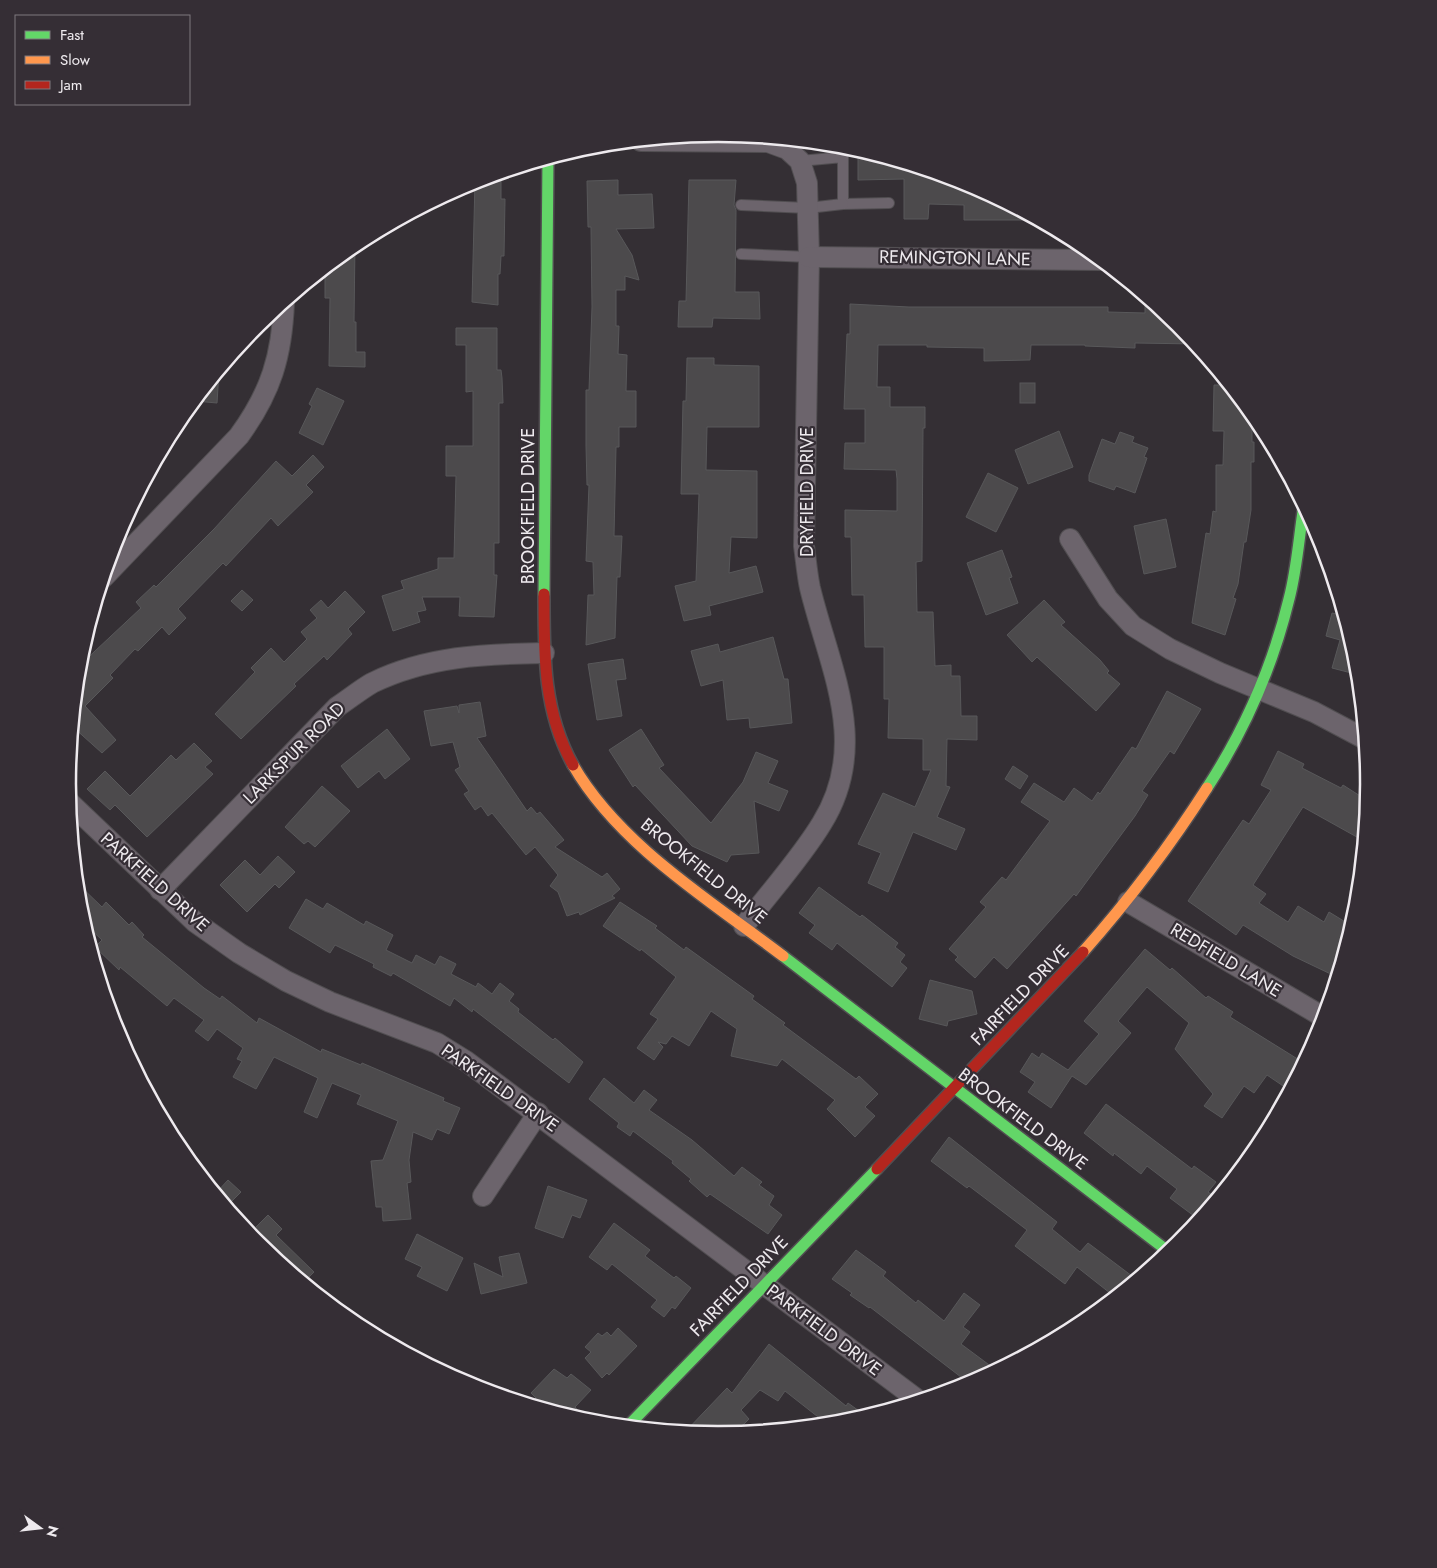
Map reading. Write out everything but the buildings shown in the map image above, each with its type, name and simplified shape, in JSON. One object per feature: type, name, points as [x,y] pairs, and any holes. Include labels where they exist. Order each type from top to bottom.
[{"type":"street","points":[[775,144],[792,150]]},
{"type":"street","name":"DRYFIELD DRIVE","points":[[744,926],[822,822],[839,787],[845,752],[845,719],[840,692],[810,586],[804,546],[809,256],[808,208],[807,182],[792,150]]},
{"type":"street","name":"BROOKFIELD DRIVE","points":[[548,165],[544,652],[550,706],[563,746],[578,774],[601,806],[656,859],[1163,1247]]},
{"type":"street","name":"REMINGTON LANE","points":[[809,256],[1089,260]]},
{"type":"street","points":[[114,566],[239,436],[255,414],[267,393],[277,363],[283,329],[284,312]]},
{"type":"street","name":"FAIRFIELD DRIVE","points":[[633,1421],[1087,950],[1128,902],[1163,856],[1218,775],[1261,689],[1285,616],[1297,563],[1303,517]]},
{"type":"street","points":[[1070,539],[1108,599],[1133,626],[1170,649],[1220,673],[1314,712],[1358,735]]},
{"type":"street","name":"LARKSPUR ROAD","points":[[160,890],[337,707],[370,684],[403,670],[444,659],[492,654],[544,652]]},
{"type":"street","name":"PARKFIELD DRIVE","points":[[77,810],[195,922],[286,981],[330,1002],[437,1043],[466,1061],[538,1113],[912,1396]]},
{"type":"street","name":"REDFIELD LANE","points":[[1128,902],[1318,1014]]},
{"type":"street","points":[[483,1196],[538,1113]]},
{"type":"lane","points":[[792,150],[843,157],[843,204]]},
{"type":"lane","points":[[740,205],[808,208],[843,204],[890,203]]},
{"type":"lane","points":[[741,254],[809,256]]},
{"type":"traffic: fast","points":[[544,594],[548,165]]},
{"type":"traffic: fast","points":[[1207,788],[1245,721],[1275,648],[1292,588],[1302,517]]},
{"type":"traffic: fast","points":[[783,956],[1163,1247]]},
{"type":"traffic: fast","points":[[633,1421],[877,1169]]},
{"type":"traffic: slow","points":[[573,765],[592,794],[615,821],[641,846],[668,870],[783,956]]},
{"type":"traffic: slow","points":[[1083,952],[1117,913],[1178,831],[1207,788]]},
{"type":"traffic: jam","points":[[544,594],[547,682],[556,724],[563,745],[573,765]]},
{"type":"traffic: jam","points":[[877,1169],[1083,952]]}]
